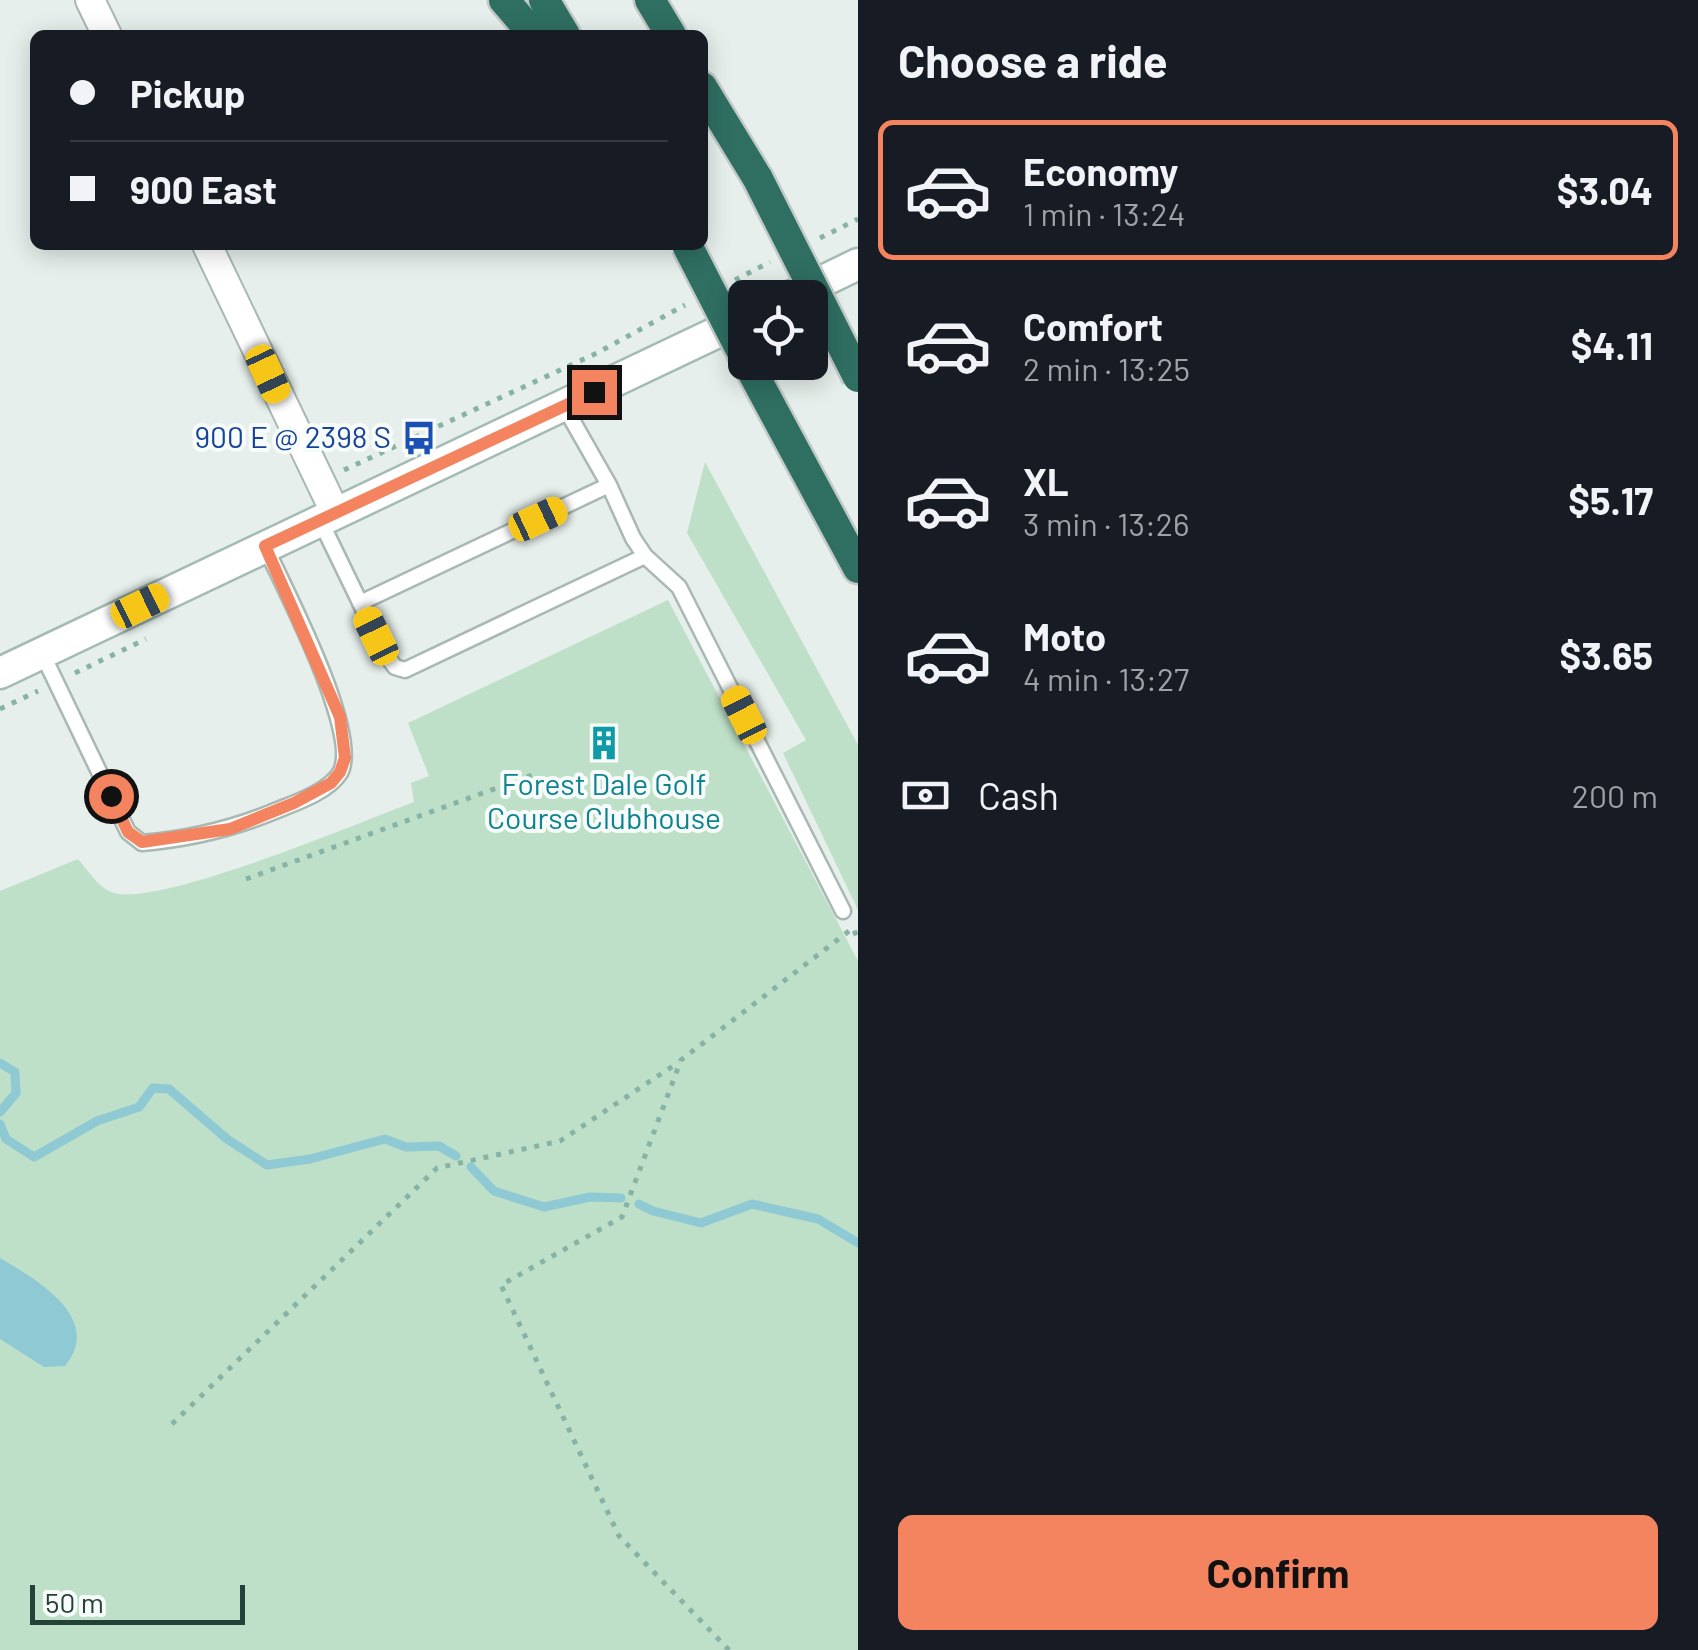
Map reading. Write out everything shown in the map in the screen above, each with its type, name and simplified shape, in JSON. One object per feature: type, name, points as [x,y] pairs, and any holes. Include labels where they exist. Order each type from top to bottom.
[{"type":"highway","points":[[504,0],[530,30]]},
{"type":"highway","points":[[544,0],[562,30]]},
{"type":"highway","points":[[650,0],[668,30]]},
{"type":"highway","points":[[670,0],[684,30]]},
{"type":"highway","points":[[708,89],[721,118]]},
{"type":"highway","points":[[708,97],[758,180],[858,376]]},
{"type":"highway","points":[[690,250],[728,325]]},
{"type":"highway","points":[[756,380],[858,568]]},
{"type":"street","points":[[90,0],[105,30]]},
{"type":"street","points":[[209,250],[327,516]]},
{"type":"street","points":[[825,280],[858,264]]},
{"type":"street","points":[[0,673],[728,326]]},
{"type":"lane","points":[[564,406],[644,556],[679,587],[844,911]]},
{"type":"lane","points":[[360,603],[609,486]]},
{"type":"lane","points":[[327,516],[360,603],[384,652],[395,667],[405,670],[644,556]]},
{"type":"lane","points":[[42,652],[128,832],[142,842],[230,829],[294,803],[331,783],[340,772],[345,758],[344,734],[329,690],[265,546]]},
{"type":"path","points":[[807,244],[858,219]]},
{"type":"path","points":[[723,286],[774,261]]},
{"type":"path","points":[[339,472],[597,354],[689,302]]},
{"type":"path","points":[[246,879],[538,773]]},
{"type":"path","points":[[172,1424],[437,1168],[560,1141],[681,1060],[853,928],[858,940]]},
{"type":"path","points":[[681,1060],[622,1218],[500,1285],[619,1536],[729,1650]]},
{"type":"green space","points":[[705,462],[858,745],[858,910],[783,753],[806,740],[687,533]]},
{"type":"green space","points":[[668,600],[858,961],[858,1650],[0,1650],[0,891],[78,859],[111,892],[134,894],[169,888],[259,861],[414,802],[411,783],[429,776],[408,723]]},
{"type":"water","points":[[0,1258],[47,1289],[71,1317],[76,1332],[75,1348],[65,1366],[44,1367],[0,1339]]},
{"type":"waterway","points":[[0,1063],[15,1072],[16,1093],[0,1112]]},
{"type":"waterway","points":[[0,1124],[6,1139],[34,1157],[97,1121],[139,1107],[153,1088],[169,1089],[227,1139],[267,1165],[310,1159],[385,1139],[406,1147],[439,1146],[456,1156]]},
{"type":"waterway","points":[[471,1167],[494,1191],[544,1207],[590,1197],[621,1198]]},
{"type":"waterway","points":[[639,1204],[701,1223],[752,1204],[818,1219],[858,1243]]},
{"type":"place","name":"900 E @ 2398 S","points":[[419,438]]},
{"type":"place","name":"Forest Dale Golf Course Clubhouse","points":[[604,743]]},
{"type":"route","points":[[111,796],[128,832],[142,842],[160,841],[230,829],[331,783],[345,758],[340,717],[265,546],[594,392]]}]
